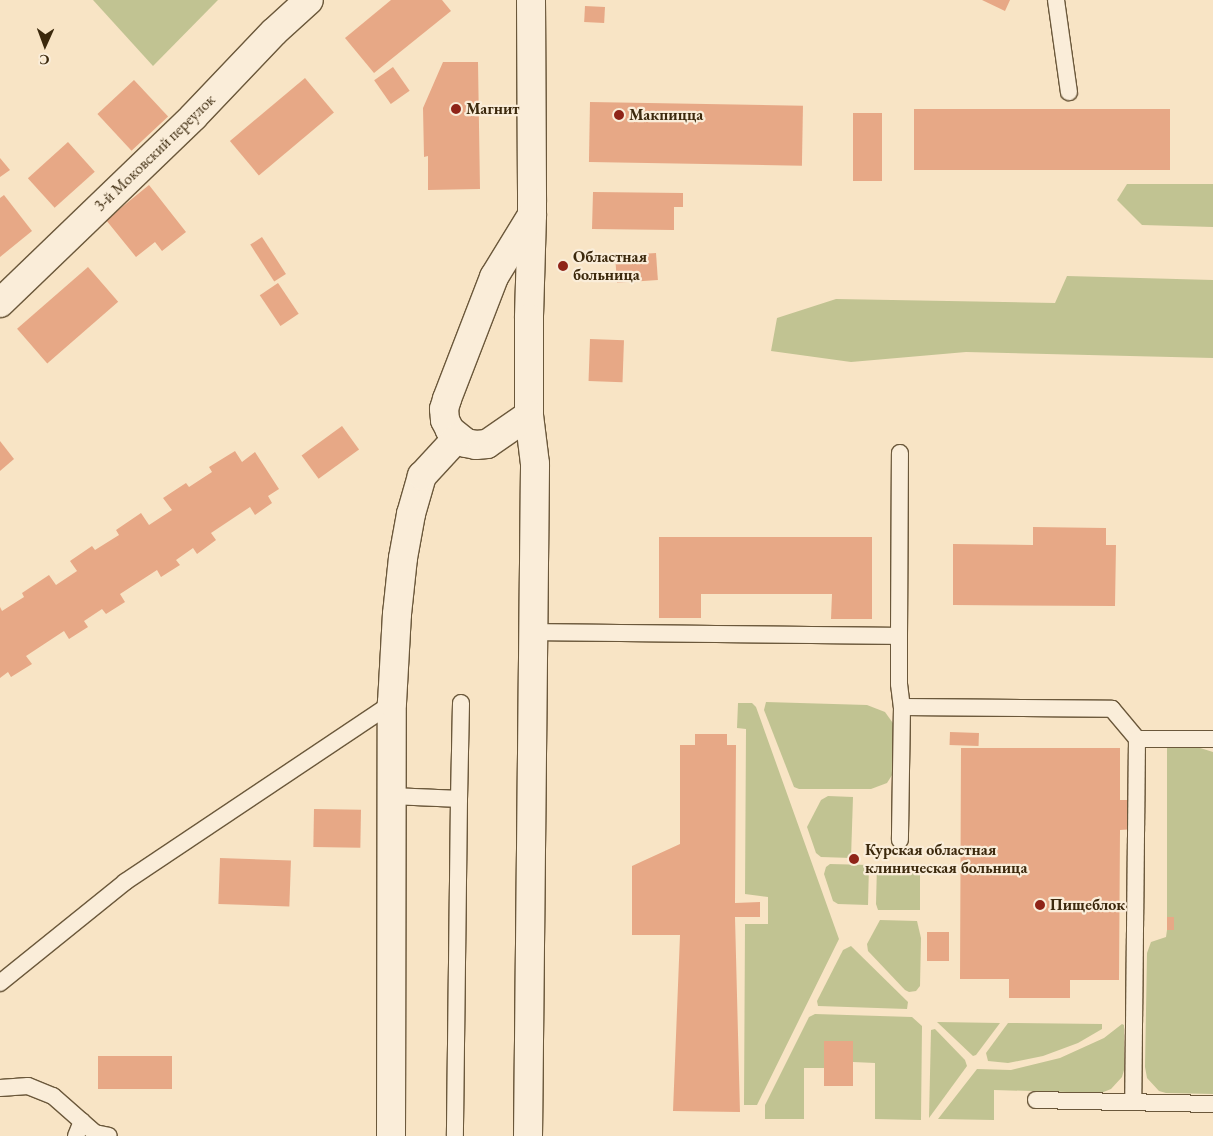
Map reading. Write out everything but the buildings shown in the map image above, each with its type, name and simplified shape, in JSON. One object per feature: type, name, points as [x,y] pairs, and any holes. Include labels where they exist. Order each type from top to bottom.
[{"type":"street","name":"3-й Моковский переулок","points":[[0,303],[193,117],[274,32],[309,0]]},
{"type":"street","points":[[528,1136],[535,464],[529,415],[532,215],[532,0]]},
{"type":"street","points":[[529,415],[487,444],[476,445],[457,438],[445,420],[444,409],[494,278],[532,215]]},
{"type":"street","points":[[391,1136],[392,702],[397,614],[403,558],[411,514],[422,476],[457,438]]},
{"type":"lane","points":[[1056,0],[1069,92]]},
{"type":"lane","points":[[900,453],[898,684],[902,707],[900,840]]},
{"type":"lane","points":[[533,632],[899,636]]},
{"type":"lane","points":[[0,983],[126,882],[392,702]]},
{"type":"lane","points":[[455,1136],[461,703]]},
{"type":"lane","points":[[902,707],[1112,709],[1137,739],[1133,1102]]},
{"type":"lane","points":[[1137,739],[1213,739]]},
{"type":"lane","points":[[393,796],[459,799]]},
{"type":"lane","points":[[0,1088],[28,1086],[53,1096],[79,1129],[109,1136]]},
{"type":"lane","points":[[1036,1100],[1213,1104]]},
{"type":"green space","points":[[93,0],[218,0],[153,66]]},
{"type":"green space","points":[[1127,184],[1213,184],[1213,227],[1142,225],[1117,200]]},
{"type":"green space","points":[[1067,276],[1213,280],[1213,358],[966,352],[851,362],[771,351],[777,318],[836,299],[1055,303]]},
{"type":"green space","points":[[766,702],[867,705],[885,712],[895,726],[894,772],[887,783],[871,789],[799,789],[794,787],[764,710]]},
{"type":"green space","points":[[738,703],[752,703],[756,707],[839,939],[757,1105],[744,1105],[745,924],[768,924],[768,897],[745,894],[746,729],[737,728]]},
{"type":"green space","points":[[1167,747],[1197,747],[1213,752],[1213,1094],[1166,1093],[1159,1091],[1147,1078],[1145,1067],[1147,953],[1151,942],[1166,937],[1167,930],[1174,929],[1174,917],[1167,917]]},
{"type":"green space","points":[[828,796],[853,797],[851,858],[821,857],[816,853],[807,827],[821,800]]},
{"type":"green space","points":[[830,864],[869,865],[868,905],[838,904],[833,901],[824,874],[826,867]]},
{"type":"green space","points":[[877,865],[918,867],[920,873],[920,910],[878,910],[876,904]]},
{"type":"green space","points":[[880,920],[917,921],[921,938],[920,986],[916,991],[909,992],[905,990],[868,951],[867,944]]},
{"type":"green space","points":[[851,946],[908,1002],[907,1009],[818,1006],[817,1001],[843,950]]},
{"type":"green space","points":[[815,1014],[912,1017],[922,1026],[921,1120],[875,1119],[875,1063],[853,1062],[824,1041],[824,1068],[804,1068],[804,1119],[765,1119],[765,1105],[809,1017]]},
{"type":"green space","points":[[937,1022],[1000,1023],[976,1055],[973,1056]]},
{"type":"green space","points":[[1008,1023],[1102,1024],[1102,1029],[1078,1043],[1043,1056],[1008,1063],[988,1061],[986,1053]]},
{"type":"green space","points":[[1122,1024],[1124,1025],[1124,1070],[1122,1077],[1111,1089],[1101,1093],[994,1090],[994,1120],[938,1119],[977,1069],[1011,1070],[1060,1058],[1104,1038]]},
{"type":"green space","points":[[935,1029],[965,1060],[967,1066],[929,1118],[931,1030]]},
{"type":"place","name":"Магнит","points":[[456,109]]},
{"type":"place","name":"Макпицца","points":[[619,115]]},
{"type":"place","name":"Областная больница","points":[[563,266]]},
{"type":"place","name":"Курская областная клиническая больница","points":[[854,859]]},
{"type":"place","name":"Пищеблок","points":[[1040,905]]}]
